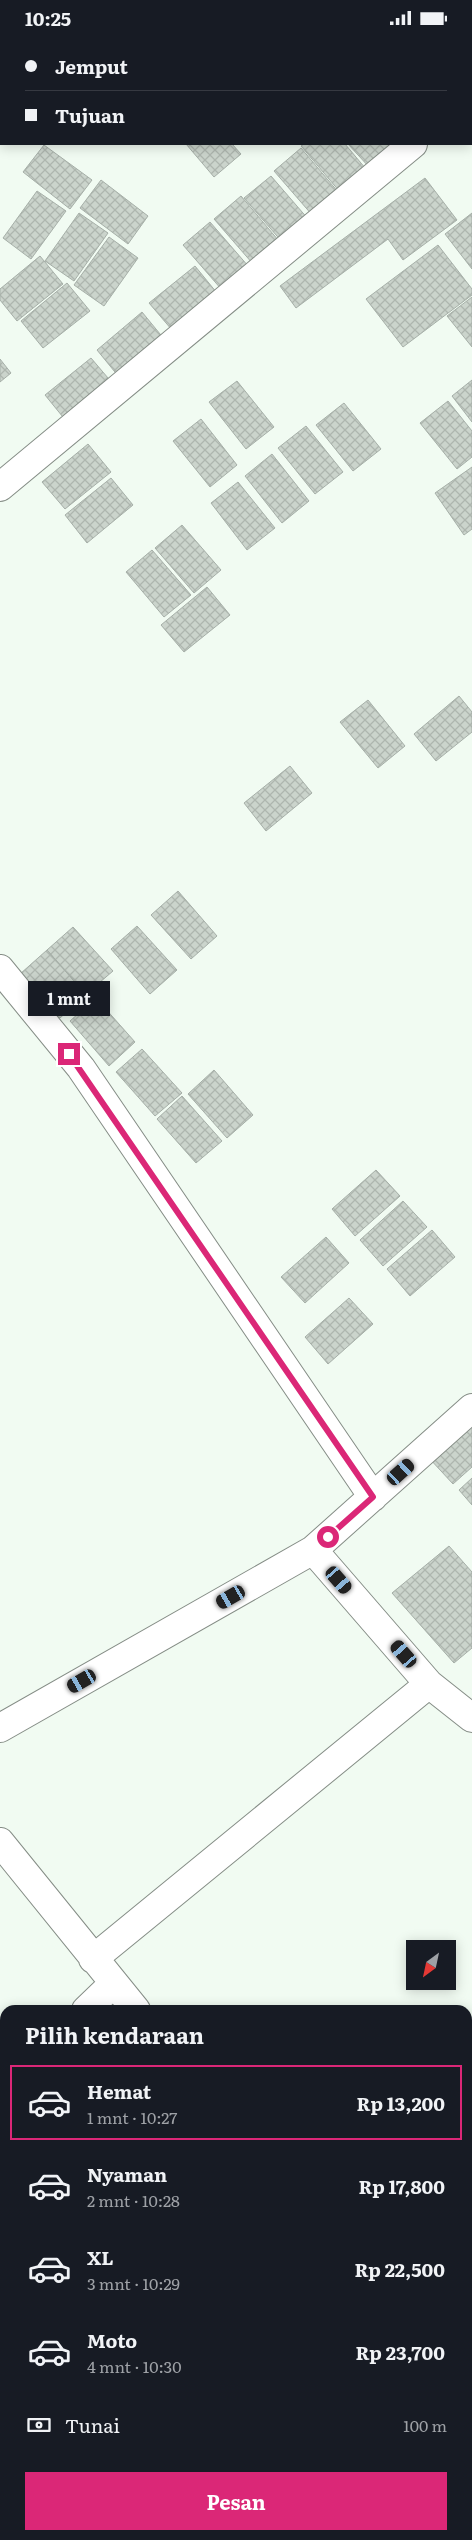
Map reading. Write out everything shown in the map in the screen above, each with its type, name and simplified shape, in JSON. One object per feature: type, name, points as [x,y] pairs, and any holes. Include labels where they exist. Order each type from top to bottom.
[{"type":"street","points":[[0,487],[412,145]]},
{"type":"street","points":[[0,969],[80,1068],[373,1497]]},
{"type":"street","points":[[0,1727],[313,1550],[472,1408]]},
{"type":"street","points":[[313,1550],[429,1683],[472,1718]]},
{"type":"street","points":[[93,1959],[429,1683]]},
{"type":"street","points":[[0,1842],[132,2005]]},
{"type":"street","points":[[91,2005],[113,1984]]},
{"type":"building","points":[[44,145],[92,180],[70,209],[23,172]]},
{"type":"building","points":[[187,145],[233,145],[241,154],[214,177]]},
{"type":"building","points":[[346,145],[366,169],[340,192],[301,146]]},
{"type":"building","points":[[349,145],[394,145],[369,167]]},
{"type":"building","points":[[301,148],[339,193],[313,216],[274,171]]},
{"type":"building","points":[[271,176],[309,220],[283,243],[244,198]]},
{"type":"building","points":[[425,178],[457,220],[403,260],[388,239],[296,308],[280,286]]},
{"type":"building","points":[[101,180],[148,216],[128,244],[80,208]]},
{"type":"building","points":[[37,191],[66,211],[31,259],[3,238]]},
{"type":"building","points":[[241,196],[279,241],[253,264],[214,219]]},
{"type":"building","points":[[79,213],[108,233],[74,281],[45,261]]},
{"type":"building","points":[[472,213],[472,269],[445,234]]},
{"type":"building","points":[[210,222],[249,267],[222,290],[183,245]]},
{"type":"building","points":[[109,237],[138,258],[104,306],[74,285]]},
{"type":"building","points":[[438,245],[472,289],[472,295],[403,347],[366,299]]},
{"type":"building","points":[[40,256],[63,284],[17,321],[0,300],[0,289]]},
{"type":"building","points":[[195,266],[217,293],[172,330],[149,303]]},
{"type":"building","points":[[67,283],[90,311],[43,348],[21,321]]},
{"type":"building","points":[[472,297],[472,347],[447,316]]},
{"type":"building","points":[[142,312],[165,340],[119,377],[97,350]]},
{"type":"building","points":[[91,358],[114,385],[67,422],[45,395]]},
{"type":"building","points":[[0,359],[11,373],[0,382]]},
{"type":"building","points":[[472,380],[472,422],[452,396]]},
{"type":"building","points":[[237,381],[274,427],[246,449],[209,402]]},
{"type":"building","points":[[448,401],[472,431],[472,457],[457,469],[420,423]]},
{"type":"building","points":[[344,403],[381,449],[353,471],[316,425]]},
{"type":"building","points":[[201,419],[237,465],[210,487],[173,441]]},
{"type":"building","points":[[306,426],[343,472],[315,494],[278,448]]},
{"type":"building","points":[[88,444],[111,472],[65,509],[42,482]]},
{"type":"building","points":[[272,454],[309,501],[282,523],[245,476]]},
{"type":"building","points":[[472,467],[472,529],[464,535],[435,493]]},
{"type":"building","points":[[111,478],[133,505],[87,543],[65,515]]},
{"type":"building","points":[[238,482],[275,528],[247,550],[211,503]]},
{"type":"building","points":[[182,525],[221,570],[194,593],[155,548]]},
{"type":"building","points":[[152,550],[191,595],[164,617],[126,572]]},
{"type":"building","points":[[207,587],[230,615],[184,652],[161,625]]},
{"type":"building","points":[[459,696],[472,712],[472,732],[436,761],[414,734]]},
{"type":"building","points":[[368,700],[405,746],[378,768],[340,722]]},
{"type":"building","points":[[290,766],[312,793],[266,831],[244,803]]},
{"type":"building","points":[[178,891],[217,936],[191,959],[151,915]]},
{"type":"building","points":[[137,926],[177,970],[150,994],[111,949]]},
{"type":"building","points":[[73,927],[113,971],[86,994],[47,950]]},
{"type":"building","points":[[47,950],[86,995],[60,1018],[20,974]]},
{"type":"building","points":[[96,998],[135,1042],[109,1066],[70,1021]]},
{"type":"building","points":[[142,1049],[182,1093],[155,1116],[116,1072]]},
{"type":"building","points":[[214,1070],[253,1115],[227,1138],[188,1094]]},
{"type":"building","points":[[182,1096],[222,1141],[196,1163],[157,1119]]},
{"type":"building","points":[[376,1170],[400,1196],[355,1236],[332,1209]]},
{"type":"building","points":[[403,1201],[427,1227],[383,1266],[360,1240]]},
{"type":"building","points":[[432,1230],[455,1257],[410,1296],[387,1269]]},
{"type":"building","points":[[326,1237],[349,1263],[305,1303],[281,1277]]},
{"type":"building","points":[[349,1298],[373,1324],[328,1364],[305,1337]]},
{"type":"building","points":[[472,1419],[472,1467],[453,1484],[429,1458]]},
{"type":"building","points":[[472,1478],[472,1505],[459,1490]]},
{"type":"building","points":[[449,1546],[472,1572],[472,1648],[454,1663],[392,1593]]},
{"type":"route","points":[[69,1054],[373,1497],[328,1537]]}]
